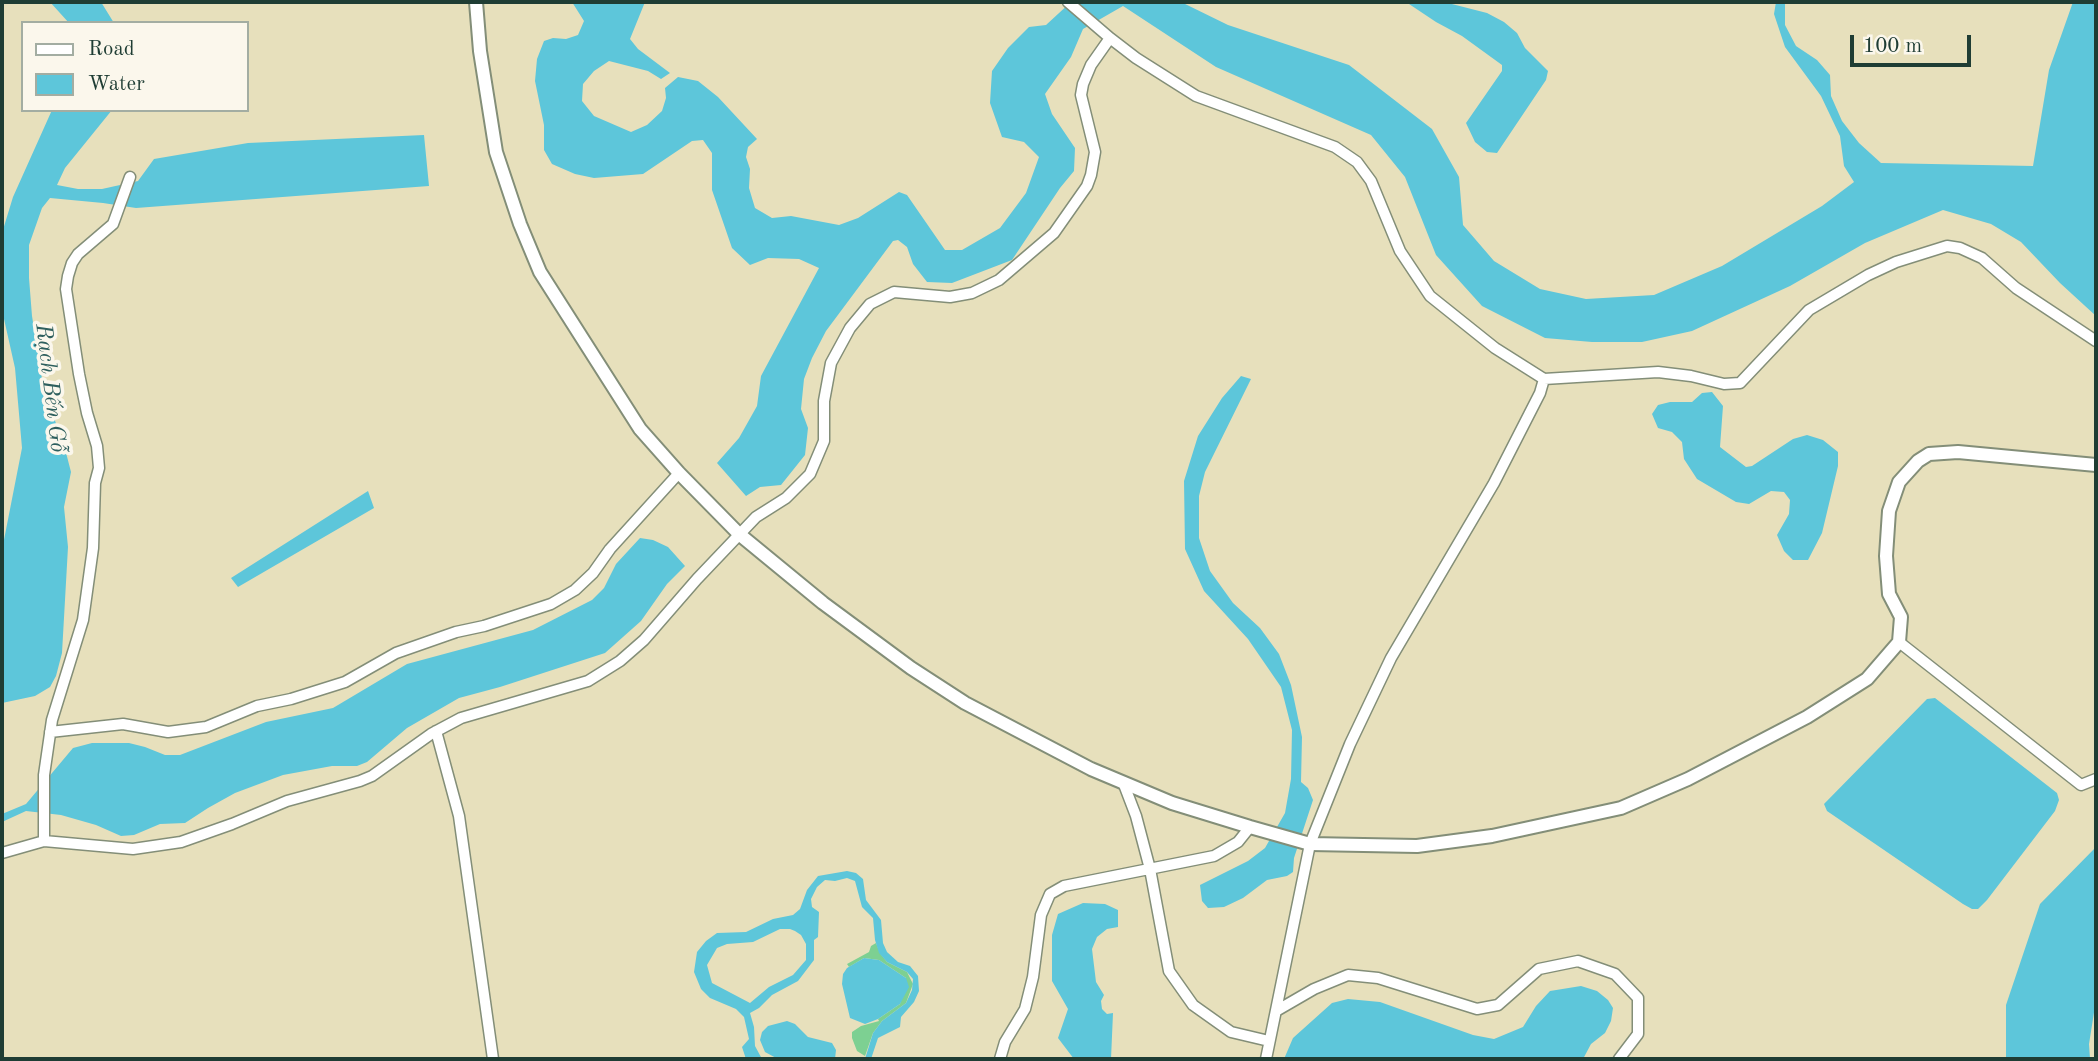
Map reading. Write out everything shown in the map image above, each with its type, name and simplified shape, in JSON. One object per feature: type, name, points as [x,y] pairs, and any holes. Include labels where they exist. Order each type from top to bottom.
[{"type":"street","points":[[476,2],[480,51],[496,152],[520,224],[540,272],[640,429],[679,473],[739,534],[823,603],[943,689],[1019,733],[1091,769],[1172,803],[1250,827],[1310,844],[1417,846],[1492,836],[1621,808],[1688,779],[1807,717],[1867,679],[1899,642],[1901,617],[1889,594],[1886,556],[1889,511],[1899,482],[1917,461],[1929,454],[1958,452],[2096,465]]},
{"type":"street","points":[[1068,2],[1136,58],[1196,96],[1335,147],[1357,162],[1371,181],[1400,251],[1430,296],[1495,348],[1544,379],[1658,372],[1724,384],[1740,383],[1809,310],[1868,275],[1896,262],[1947,246],[1982,258],[2026,295],[2096,341]]},
{"type":"street","points":[[2,853],[44,841],[133,849],[181,842],[287,801],[360,781],[372,776],[436,731],[474,714],[588,681],[620,661],[644,640],[756,517],[786,498],[810,474],[824,441],[824,401],[831,363],[850,328],[870,304],[894,292],[950,297],[972,293],[999,280],[1054,233],[1087,186],[1091,175],[1095,152],[1081,95],[1091,65],[1110,38]]},
{"type":"street","points":[[44,841],[44,775],[50,732],[68,662],[83,620],[92,558],[95,483],[99,468],[97,446],[86,413],[66,289],[72,263],[78,254],[108,231],[119,211],[130,177]]},
{"type":"street","points":[[1266,1059],[1310,844],[1350,744],[1391,658],[1494,483],[1541,393],[1544,379]]},
{"type":"street","points":[[50,732],[123,724],[168,732],[206,727],[257,706],[291,699],[345,682],[396,653],[551,604],[575,590],[593,573],[610,550],[679,473]]},
{"type":"street","points":[[1899,642],[2081,785],[2096,779]]},
{"type":"street","points":[[436,731],[459,816],[493,1059]]},
{"type":"street","points":[[1123,782],[1136,816],[1150,869],[1169,971],[1193,1005],[1231,1032],[1269,1041]]},
{"type":"street","points":[[1000,1059],[1004,1042],[1025,1009],[1033,977],[1041,915],[1050,894],[1064,886],[1214,856],[1238,842],[1250,827]]},
{"type":"street","points":[[1276,1011],[1314,989],[1348,975],[1378,978],[1477,1009],[1498,1005],[1539,969],[1578,961],[1615,974],[1638,998],[1638,1034],[1619,1059]]},
{"type":"green space","points":[[876,943],[887,962],[907,972],[913,984],[906,1003],[882,1021],[873,1033],[865,1056],[857,1051],[852,1032],[861,1026],[879,1021],[878,1019],[900,1004],[906,978],[879,960],[864,958],[849,967],[847,964],[869,952],[871,946]]},
{"type":"water","points":[[50,2],[101,2],[113,21],[67,21]]},
{"type":"water","points":[[572,2],[645,2],[630,39],[638,49],[670,73],[661,79],[648,71],[609,61],[594,71],[583,84],[582,101],[594,116],[631,132],[647,125],[662,111],[666,98],[665,88],[678,77],[698,81],[718,97],[757,139],[748,147],[746,157],[750,169],[749,188],[755,208],[772,218],[791,216],[839,225],[858,218],[899,192],[907,195],[945,250],[962,250],[1000,228],[1026,193],[1039,157],[1024,142],[1002,137],[990,103],[992,71],[1008,48],[1029,27],[1046,25],[1071,2],[1181,2],[1228,25],[1349,65],[1432,129],[1459,177],[1463,225],[1494,261],[1540,289],[1586,299],[1654,295],[1722,266],[1822,206],[1854,182],[1844,166],[1840,136],[1821,96],[1785,47],[1774,14],[1776,2],[1785,2],[1785,25],[1796,46],[1817,60],[1830,75],[1831,96],[1842,121],[1859,143],[1881,163],[2033,166],[2049,70],[2073,2],[2096,2],[2096,316],[2021,242],[1991,224],[1943,210],[1865,243],[1790,286],[1692,331],[1642,342],[1545,338],[1482,306],[1436,255],[1405,177],[1371,135],[1216,67],[1123,6],[1083,29],[1071,57],[1045,94],[1052,114],[1075,148],[1074,171],[1012,260],[952,283],[927,282],[913,264],[907,247],[898,240],[893,241],[826,331],[812,358],[804,379],[801,409],[808,428],[805,455],[781,485],[760,487],[746,496],[717,463],[739,438],[757,406],[761,376],[819,268],[799,259],[768,258],[750,265],[732,248],[712,190],[712,153],[703,140],[692,141],[643,174],[594,178],[575,174],[552,164],[544,150],[544,125],[535,81],[537,59],[544,41],[578,35],[584,21]]},
{"type":"water","points":[[1406,2],[1444,2],[1487,13],[1517,33],[1525,48],[1548,71],[1546,80],[1497,153],[1487,152],[1475,142],[1466,123],[1502,71],[1502,65],[1462,36]]},
{"type":"water","points":[[51,112],[110,112],[65,168],[57,185],[78,189],[102,189],[138,181],[154,159],[248,143],[424,135],[429,186],[136,208],[50,198],[42,208],[29,245],[29,278],[44,391],[71,472],[64,507],[68,547],[62,653],[50,687],[35,696],[2,703],[2,550],[22,448],[15,368],[2,310],[2,233],[13,197]]},
{"type":"water","points":[[1241,376],[1251,379],[1205,472],[1199,496],[1199,538],[1210,571],[1233,603],[1260,628],[1279,654],[1291,685],[1302,737],[1301,782],[1308,788],[1313,800],[1294,858],[1293,872],[1267,880],[1243,898],[1224,907],[1208,908],[1202,901],[1200,885],[1248,861],[1265,848],[1285,813],[1291,779],[1292,730],[1281,687],[1248,639],[1204,591],[1185,549],[1184,481],[1198,436],[1222,398]]},
{"type":"water","points":[[1712,392],[1723,406],[1720,447],[1746,467],[1752,466],[1793,439],[1807,435],[1823,440],[1838,452],[1838,466],[1822,533],[1808,560],[1793,560],[1784,551],[1777,535],[1789,514],[1790,500],[1784,492],[1771,491],[1749,504],[1736,502],[1697,479],[1684,459],[1682,442],[1672,432],[1658,428],[1652,414],[1658,405],[1692,402],[1702,393]]},
{"type":"water","points":[[368,491],[374,508],[238,587],[231,578]]},
{"type":"water","points":[[640,538],[668,547],[685,566],[667,584],[641,621],[605,653],[459,698],[407,728],[367,762],[357,766],[332,766],[283,775],[235,793],[185,823],[160,824],[134,835],[121,836],[96,825],[61,815],[26,811],[2,822],[2,814],[26,804],[73,748],[92,743],[129,743],[165,755],[180,755],[266,722],[333,708],[407,664],[533,630],[592,600],[604,588],[616,564]]},
{"type":"water","points":[[1935,698],[2057,793],[2059,800],[2055,811],[1978,909],[1963,904],[1827,811],[1824,804],[1927,699]]},
{"type":"water","points":[[2096,847],[2096,1000],[2089,1044],[2090,1059],[2006,1059],[2006,1005],[2040,904]]},
{"type":"water","points":[[847,871],[856,873],[863,879],[866,900],[881,920],[883,943],[887,952],[898,962],[910,966],[918,976],[919,991],[914,1002],[901,1017],[900,1027],[878,1038],[871,1059],[865,1059],[873,1033],[882,1021],[906,1003],[912,990],[913,979],[907,972],[887,962],[879,953],[873,918],[862,907],[855,881],[847,878],[825,880],[817,887],[811,899],[812,907],[819,912],[814,960],[798,981],[772,995],[750,1013],[755,1046],[762,1059],[746,1059],[742,1047],[749,1039],[744,1017],[736,1009],[710,998],[701,989],[694,972],[697,952],[717,933],[746,932],[773,919],[793,915],[800,909],[807,890],[818,876]],"holes":[[[780,929],[790,929],[801,935],[806,944],[806,960],[793,975],[769,987],[750,1003],[712,983],[707,965],[717,948],[727,944],[753,942]]]},
{"type":"water","points":[[1083,903],[1105,904],[1118,910],[1118,927],[1107,929],[1097,937],[1092,949],[1096,982],[1104,995],[1101,1001],[1102,1009],[1107,1014],[1113,1013],[1111,1059],[1074,1059],[1058,1038],[1068,1009],[1052,981],[1052,935],[1058,914]]},
{"type":"water","points":[[864,958],[879,960],[906,978],[909,987],[900,1004],[878,1019],[865,1024],[850,1018],[842,984],[847,968]]},
{"type":"water","points":[[1581,986],[1597,991],[1613,1008],[1605,1033],[1591,1044],[1583,1059],[1284,1059],[1293,1038],[1332,1003],[1348,999],[1380,1002],[1473,1035],[1494,1039],[1523,1027],[1536,1006],[1550,991]]},
{"type":"water","points":[[787,1021],[795,1024],[808,1037],[832,1043],[836,1050],[835,1059],[778,1059],[765,1052],[760,1040],[762,1032],[768,1026]]},
{"type":"water label","name":"Rạch Bến Gỗ","points":[[50,388]]}]
